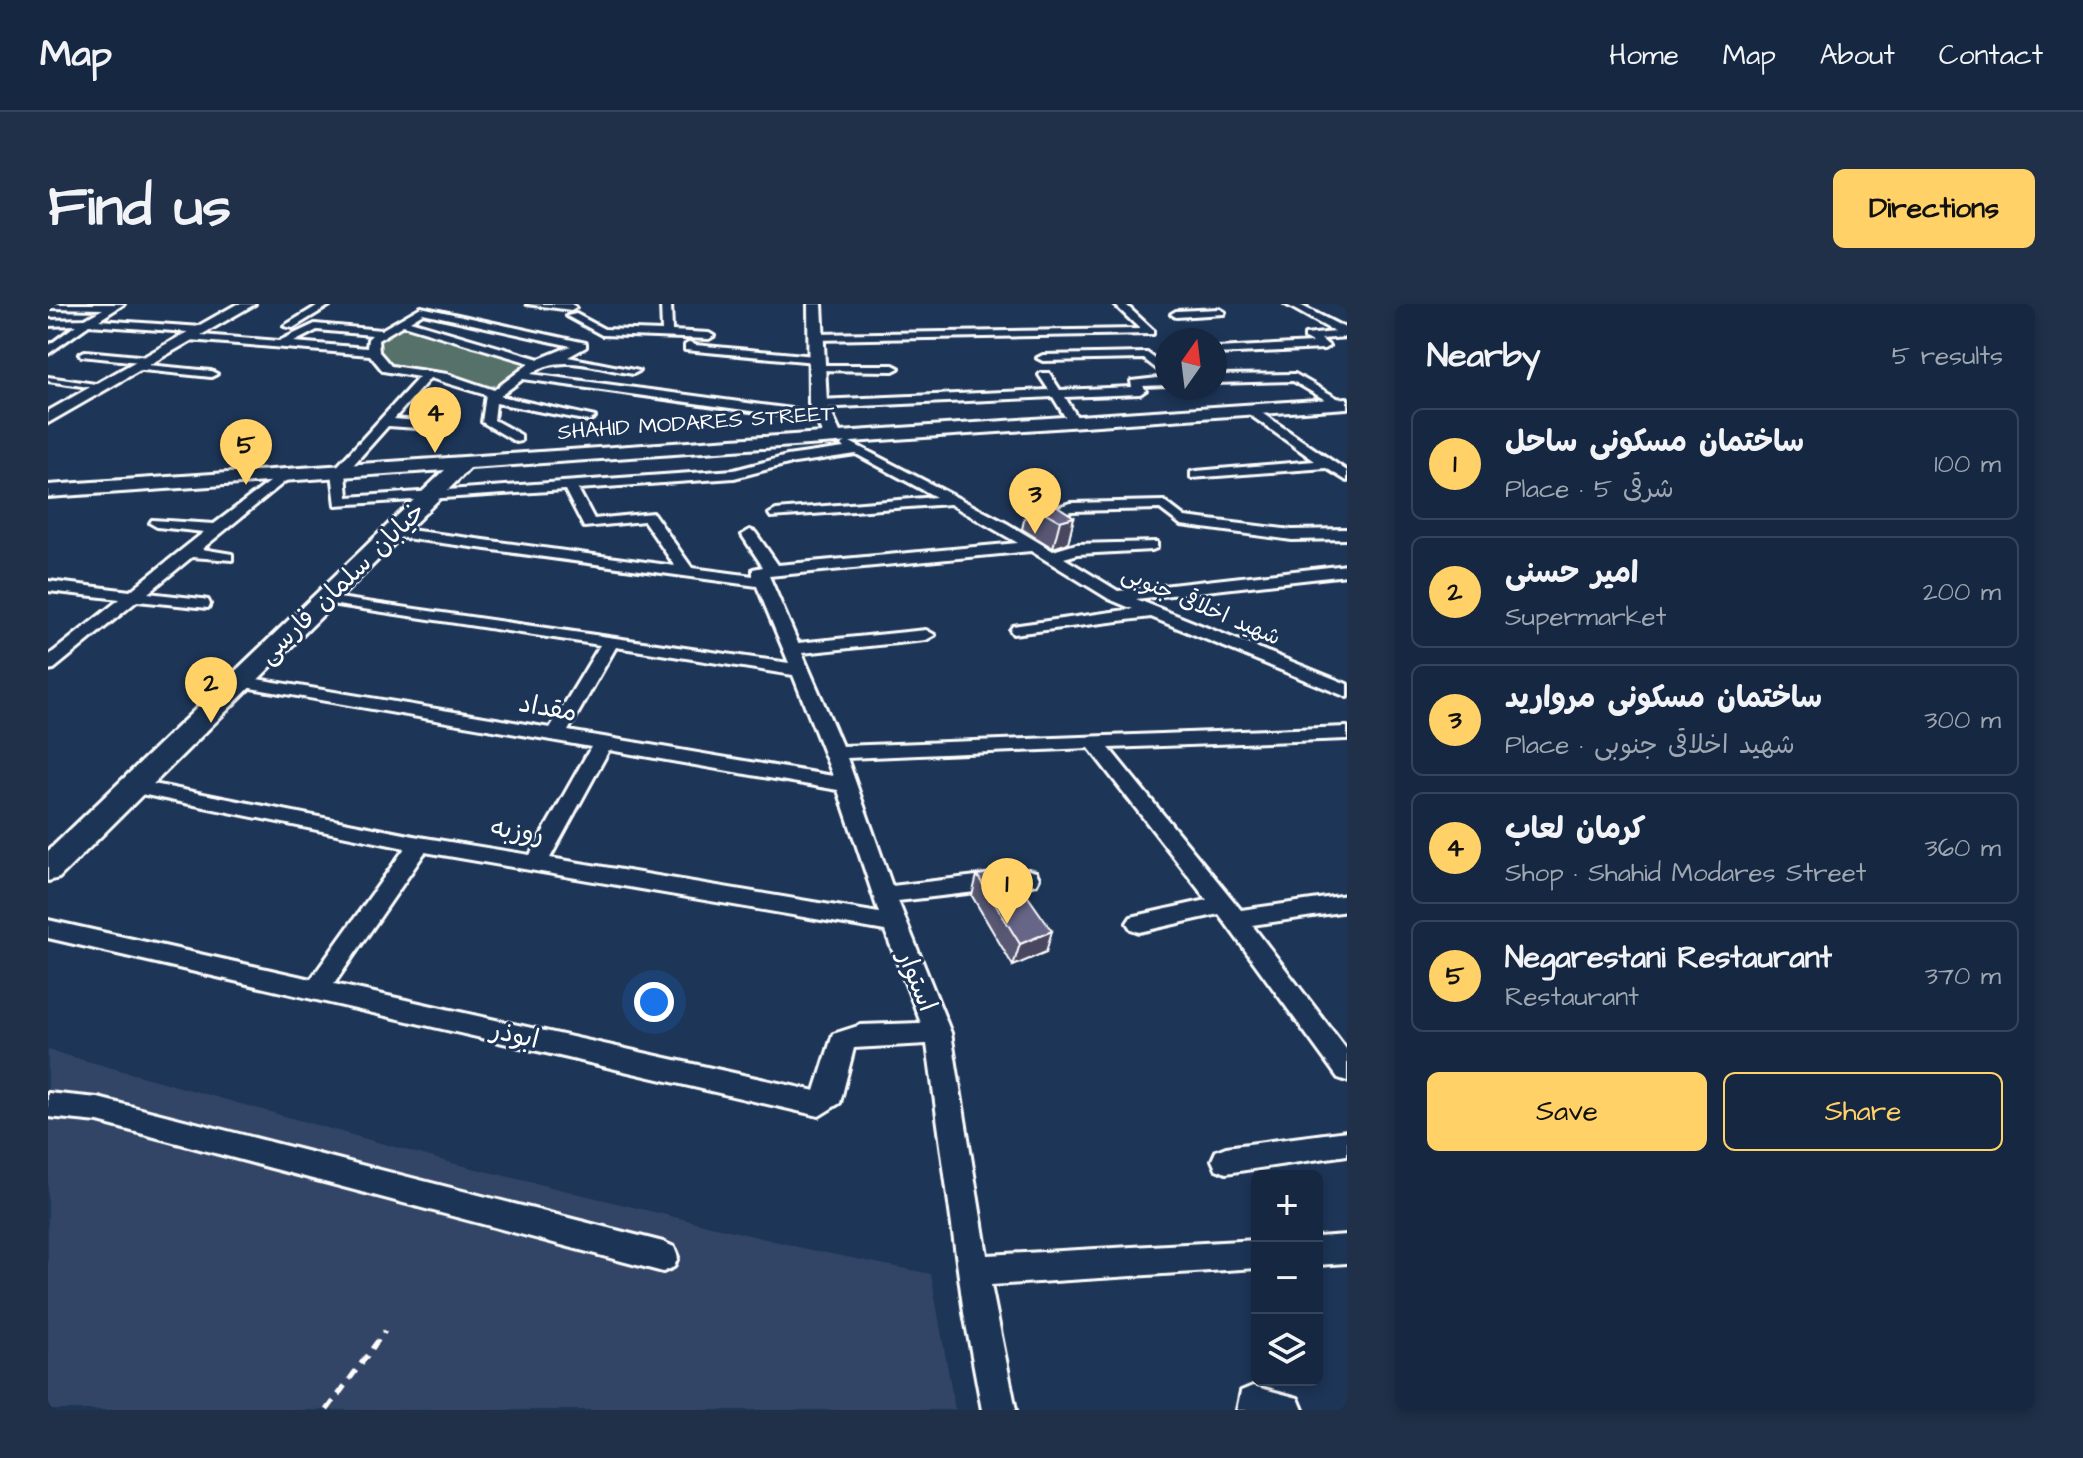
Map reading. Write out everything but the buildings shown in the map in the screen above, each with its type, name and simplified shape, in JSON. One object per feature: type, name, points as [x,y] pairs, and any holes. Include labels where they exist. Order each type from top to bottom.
[{"type":"main road","points":[[48,418],[248,304]]},
{"type":"main road","points":[[815,304],[819,405],[833,437]]},
{"type":"main road","name":"SHAHID MODARES STREET","points":[[48,491],[1250,409],[1340,407]]},
{"type":"main road","name":"خیابان سلمان فارسی","points":[[48,870],[464,463]]},
{"type":"street","points":[[260,343],[327,304]]},
{"type":"street","points":[[440,314],[460,304]]},
{"type":"street","points":[[532,304],[572,312],[602,332]]},
{"type":"street","points":[[666,304],[667,335]]},
{"type":"street","points":[[814,337],[1149,332],[1119,304]]},
{"type":"street","points":[[1176,314],[1220,312],[1208,304]]},
{"type":"street","points":[[1229,360],[1217,351],[1324,346],[1309,337],[1347,334],[1290,304]]},
{"type":"street","points":[[48,305],[118,305]]},
{"type":"street","points":[[48,351],[87,322],[118,305]]},
{"type":"street","points":[[516,438],[488,422],[492,396],[539,362],[556,358],[582,345],[418,307],[403,322],[373,339],[373,352],[387,369],[447,377],[492,396],[589,417]]},
{"type":"street","points":[[474,321],[485,313]]},
{"type":"street","points":[[161,318],[197,333]]},
{"type":"street","points":[[48,323],[87,322],[260,343],[373,352]]},
{"type":"street","points":[[403,322],[539,362]]},
{"type":"street","points":[[1075,323],[1087,335]]},
{"type":"street","points":[[1329,325],[1347,323]]},
{"type":"street","points":[[281,345],[315,327],[384,333]]},
{"type":"street","points":[[566,341],[602,332],[709,336]]},
{"type":"street","points":[[127,336],[197,333]]},
{"type":"street","points":[[693,336],[689,348],[815,364],[893,368]]},
{"type":"street","points":[[314,363],[322,348]]},
{"type":"street","points":[[85,354],[211,374]]},
{"type":"street","points":[[1043,358],[1147,356],[1155,363]]},
{"type":"street","points":[[556,358],[633,371]]},
{"type":"street","points":[[1240,369],[1252,378]]},
{"type":"street","points":[[428,374],[386,422],[360,445],[339,472],[341,502],[734,474],[787,460],[859,450]]},
{"type":"street","points":[[1045,375],[1074,422]]},
{"type":"street","points":[[523,376],[819,405],[1140,390],[1135,383],[1155,382]]},
{"type":"street","points":[[1227,379],[1295,377],[1340,407]]},
{"type":"street","points":[[1250,409],[1347,477]]},
{"type":"street","points":[[386,422],[442,427]]},
{"type":"street","name":"شهید اخلاقی جنوبی","points":[[833,437],[1003,527],[1115,596],[1347,691]]},
{"type":"street","points":[[1196,475],[1328,464]]},
{"type":"street","points":[[48,665],[283,476]]},
{"type":"street","points":[[569,485],[589,524],[648,516],[688,573]]},
{"type":"street","points":[[776,514],[952,500]]},
{"type":"street","points":[[1003,527],[1070,507],[1164,505],[1181,521],[1292,535],[1347,534]]},
{"type":"street","points":[[157,523],[220,529]]},
{"type":"street","points":[[395,533],[688,573],[765,575],[1035,546]]},
{"type":"street","name":"استوار","points":[[750,535],[795,659],[848,785],[894,924],[938,1033],[974,1271],[999,1410]]},
{"type":"street","points":[[1052,557],[1076,549],[1152,545]]},
{"type":"street","points":[[191,552],[227,557]]},
{"type":"street","points":[[1115,596],[1347,570]]},
{"type":"street","points":[[48,586],[202,604]]},
{"type":"street","points":[[324,598],[610,642],[795,659],[926,635]]},
{"type":"street","points":[[1019,630],[1156,612]]},
{"type":"street","points":[[555,736],[610,642]]},
{"type":"street","name":"مقداد","points":[[239,681],[848,785]]},
{"type":"street","points":[[835,752],[1347,733]]},
{"type":"street","points":[[1321,734],[1347,752]]},
{"type":"street","points":[[1095,743],[1230,912],[1344,1062]]},
{"type":"street","points":[[536,863],[603,744]]},
{"type":"street","name":"روزبه","points":[[133,786],[419,844],[894,924]]},
{"type":"street","points":[[317,990],[419,844]]},
{"type":"street","points":[[884,895],[1028,878]]},
{"type":"street","points":[[1139,923],[1347,903]]},
{"type":"street","name":"ابوذر","points":[[48,929],[819,1104],[830,1095],[842,1041],[861,1035],[938,1033]]},
{"type":"street","points":[[48,1105],[98,1110],[663,1257]]},
{"type":"street","points":[[1226,1160],[1347,1143]]},
{"type":"street","points":[[1323,1251],[1347,1249]]},
{"type":"street","points":[[974,1271],[1251,1254]]},
{"type":"street","points":[[1254,1410],[1253,1403],[1286,1410]]},
{"type":"lane","points":[[48,379],[102,387]]},
{"type":"path","points":[[327,1410],[385,1331]]},
{"type":"shaded area","points":[[48,1050],[452,1163],[807,1249],[931,1274],[955,1410],[48,1410]]},
{"type":"green space","points":[[402,325],[536,363],[520,370],[501,385],[488,387],[452,374],[391,364],[379,353],[377,341]]},
{"type":"place","name":"کرمان لعاب","points":[[435,453]]},
{"type":"place","name":"Negarestani Restaurant","points":[[246,485]]},
{"type":"place","name":"ساختمان مسکونی مروارید","points":[[1035,534]]},
{"type":"place","name":"امیر حسنی","points":[[211,723]]},
{"type":"place","name":"ساختمان مسکونی ساحل","points":[[1007,924]]}]
